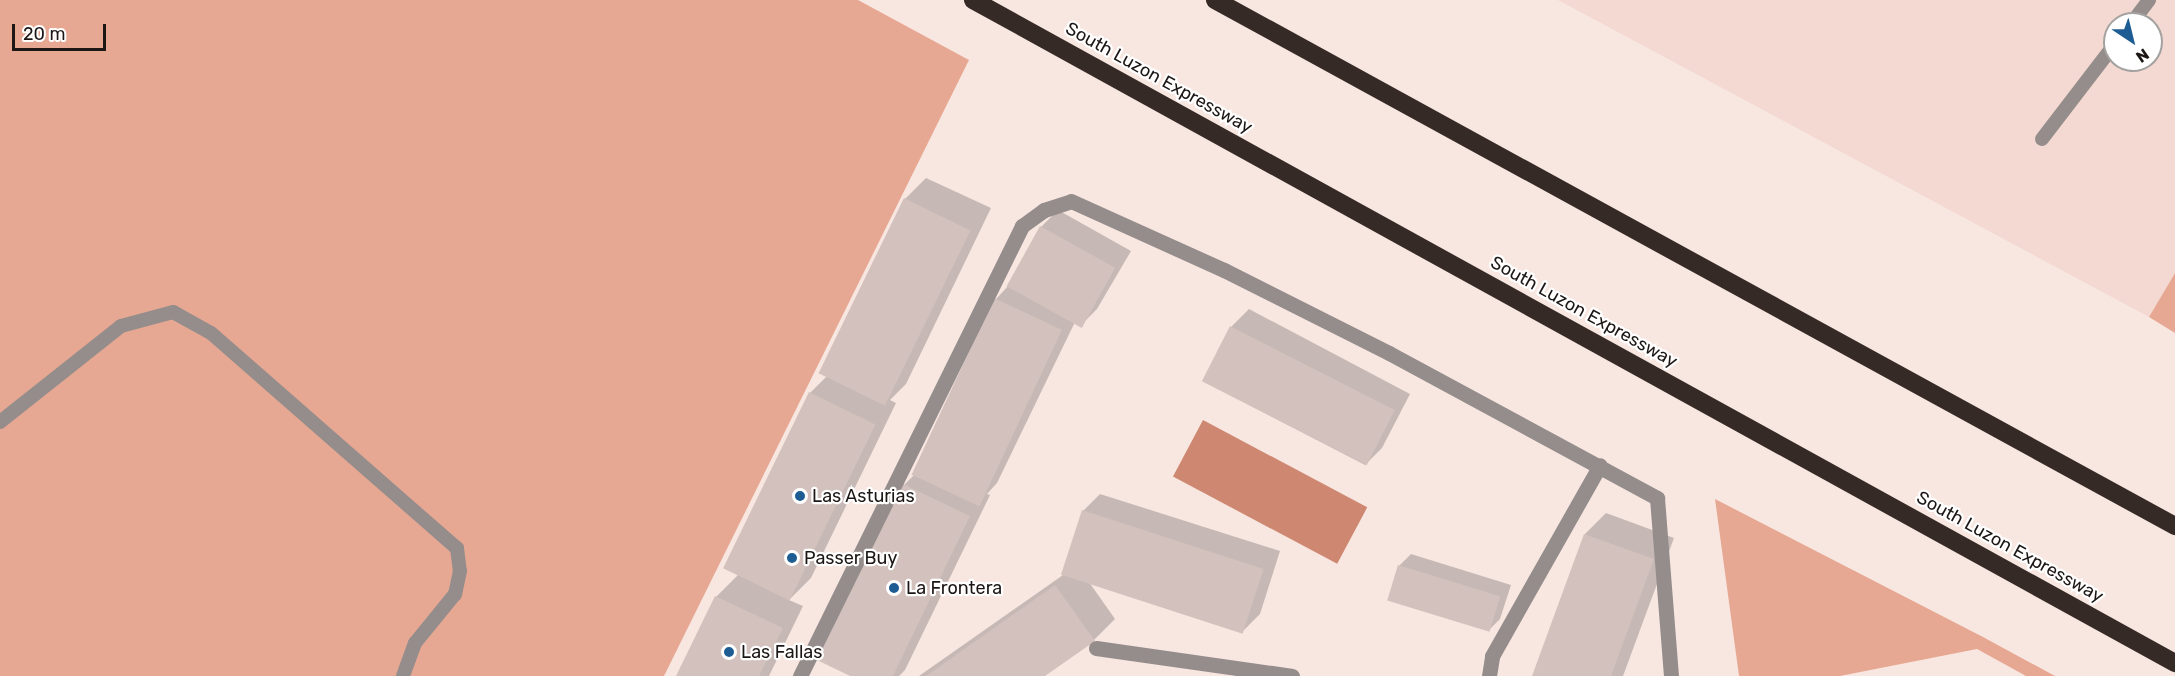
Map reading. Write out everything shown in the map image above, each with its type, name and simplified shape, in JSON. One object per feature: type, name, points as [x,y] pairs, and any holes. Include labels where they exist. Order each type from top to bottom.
[{"type":"highway","name":"South Luzon Expressway","points":[[973,0],[2175,663]]},
{"type":"highway","points":[[1215,0],[2175,526]]},
{"type":"street","points":[[800,676],[1022,226],[1044,210],[1071,201],[1224,270],[1389,353],[1658,498],[1671,676]]},
{"type":"street","points":[[1488,676],[1492,656],[1600,465]]},
{"type":"street","points":[[1096,648],[1292,676]]},
{"type":"lane","points":[[2042,139],[2103,60]]},
{"type":"lane","points":[[0,422],[121,326],[173,312],[211,333],[458,548],[460,571],[455,594],[415,643],[404,676]]},
{"type":"shaded area","points":[[0,0],[858,0],[969,60],[664,676],[0,676]]},
{"type":"shaded area","points":[[1558,0],[2175,0],[2175,273],[2149,317]]},
{"type":"shaded area","points":[[2175,273],[2175,333],[2149,317]]},
{"type":"shaded area","points":[[1203,420],[1367,507],[1337,564],[1173,477]]},
{"type":"shaded area","points":[[1715,499],[2055,676],[2026,676],[1977,649],[1840,676],[1739,676]]},
{"type":"building","points":[[904,198],[971,230],[885,406],[819,373]]},
{"type":"building","points":[[1040,226],[1115,268],[1082,328],[1007,286]]},
{"type":"building","points":[[994,298],[1062,330],[980,506],[912,475]]},
{"type":"building","points":[[1230,326],[1395,410],[1367,465],[1202,381]]},
{"type":"building","name":"Las Asturias","points":[[809,392],[876,424],[790,601],[723,568]]},
{"type":"building","name":"La Frontera","points":[[903,484],[970,516],[893,676],[850,676],[817,660]]},
{"type":"building","points":[[1082,510],[1264,569],[1243,634],[1061,575]]},
{"type":"building","points":[[1584,534],[1654,559],[1611,676],[1532,676]]},
{"type":"building","points":[[1398,565],[1500,596],[1490,632],[1387,600]]},
{"type":"building","points":[[1055,585],[1095,641],[1045,676],[926,676]]},
{"type":"building","name":"Las Fallas","points":[[715,596],[783,628],[759,676],[676,676]]},
{"type":"place","name":"Las Asturias","points":[[800,496]]},
{"type":"place","name":"Passer Buy","points":[[792,558]]},
{"type":"place","name":"La Frontera","points":[[894,588]]},
{"type":"place","name":"Las Fallas","points":[[729,652]]}]
